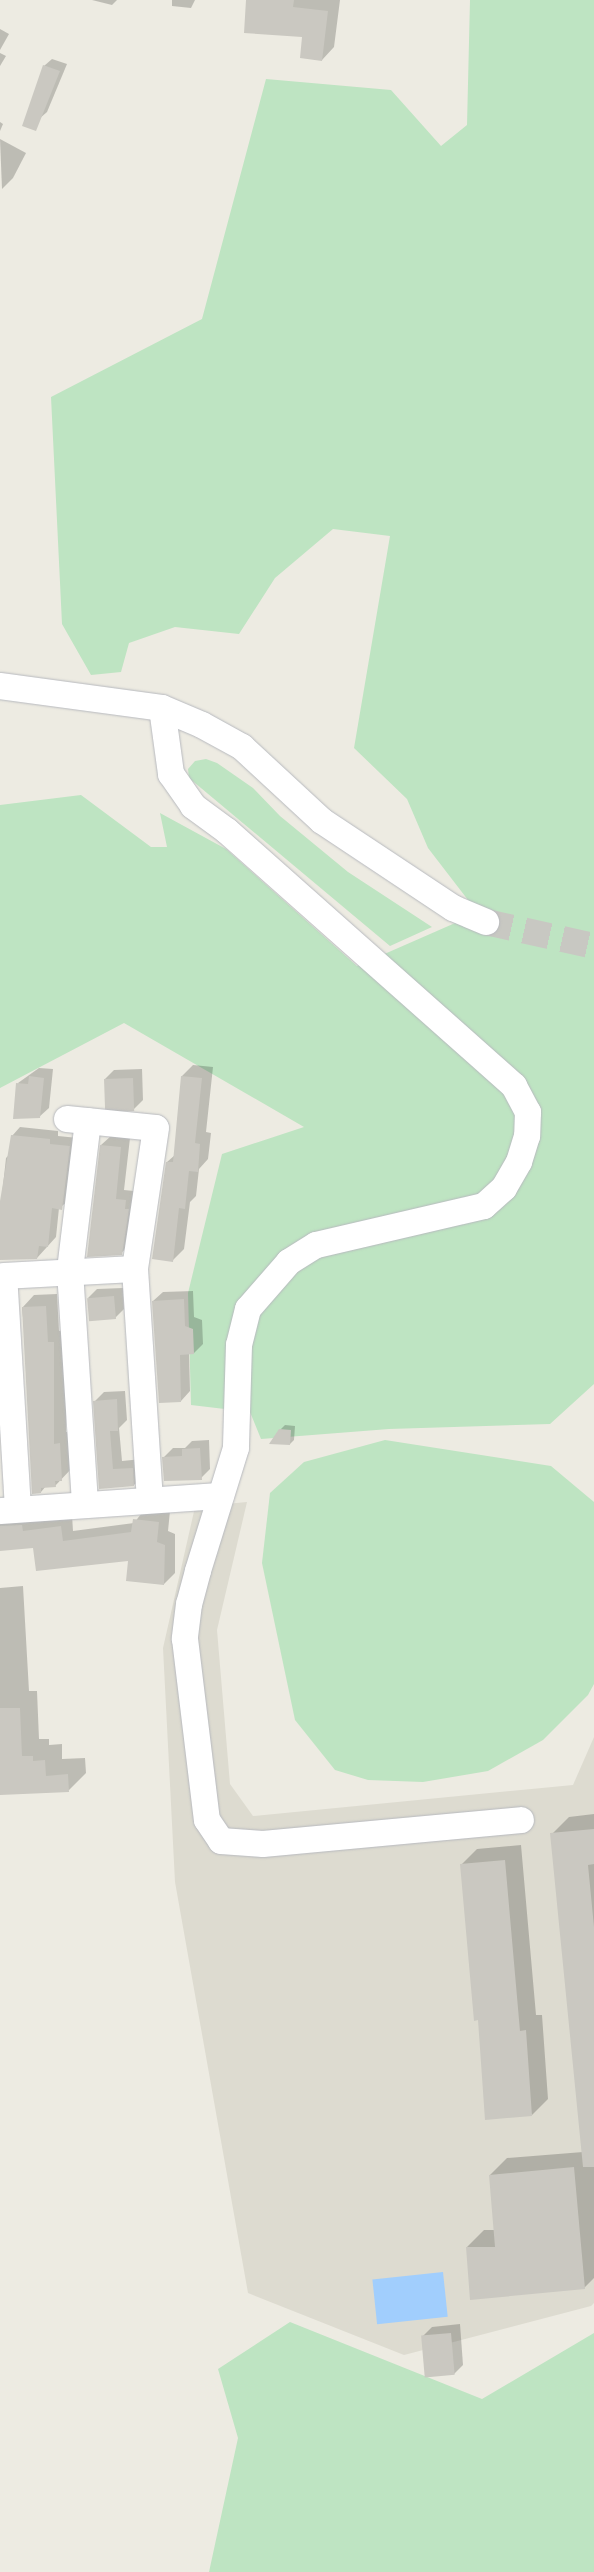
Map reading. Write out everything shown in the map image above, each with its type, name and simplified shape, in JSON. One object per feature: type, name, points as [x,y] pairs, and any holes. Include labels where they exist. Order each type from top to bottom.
[{"type":"street","points":[[0,686],[162,708],[242,747],[322,821],[453,908],[486,922]]},
{"type":"street","points":[[162,708],[171,774],[193,806],[227,831],[514,1086],[528,1112],[527,1136],[519,1162],[504,1188],[484,1206],[316,1245],[289,1262],[248,1309],[239,1344],[236,1448],[189,1604],[186,1639],[207,1820],[221,1841],[263,1844],[521,1820]]},
{"type":"street","points":[[85,1503],[70,1270],[78,1120],[156,1128],[136,1270],[150,1498]]},
{"type":"street","points":[[136,1270],[70,1270],[4,1276],[9,1510],[150,1498],[220,1496]]},
{"type":"shaded area","points":[[247,1502],[217,1630],[230,1784],[253,1816],[573,1785],[594,1737],[594,2303],[591,2306],[404,2355],[248,2293],[175,1882],[163,1648],[195,1507]]},
{"type":"green space","points":[[470,0],[594,0],[594,1384],[550,1424],[389,1429],[261,1439],[250,1412],[191,1405],[188,1293],[222,1154],[304,1127],[124,1023],[0,1088],[0,805],[81,795],[151,847],[167,847],[160,813],[226,849],[357,966],[478,913],[428,848],[407,799],[354,748],[390,536],[333,529],[275,578],[239,634],[175,627],[129,643],[121,672],[91,675],[62,624],[51,397],[202,319],[266,79],[391,90],[441,146],[467,125]]},
{"type":"green space","points":[[206,759],[217,763],[253,788],[280,816],[348,872],[432,927],[390,946],[189,778],[188,769],[195,761]]},
{"type":"green space","points":[[385,1440],[551,1466],[594,1502],[594,1684],[588,1695],[543,1740],[488,1771],[423,1782],[368,1780],[335,1770],[295,1720],[262,1563],[270,1493],[304,1462]]},
{"type":"green space","points":[[290,2322],[482,2399],[594,2333],[594,2572],[209,2572],[238,2438],[218,2369]]},
{"type":"water","points":[[443,2272],[448,2317],[377,2324],[372,2279]]},
{"type":"building","points":[[246,0],[294,0],[293,7],[328,11],[322,61],[300,58],[302,37],[244,33]]},
{"type":"building","points":[[43,65],[60,71],[36,131],[22,126]]},
{"type":"building","points":[[29,1076],[44,1078],[40,1118],[13,1119],[16,1083],[28,1084]]},
{"type":"building","points":[[181,1076],[202,1078],[195,1143],[200,1144],[198,1172],[189,1171],[185,1209],[179,1208],[173,1262],[152,1259],[166,1162],[173,1162]]},
{"type":"building","points":[[133,1078],[134,1111],[105,1112],[104,1079]]},
{"type":"building","points":[[11,1135],[50,1139],[50,1144],[70,1146],[62,1210],[52,1208],[48,1247],[39,1246],[37,1259],[0,1260],[0,1201]]},
{"type":"building","points":[[100,1145],[121,1147],[116,1199],[126,1200],[125,1209],[129,1209],[122,1255],[87,1257]]},
{"type":"building","points":[[114,1296],[116,1319],[89,1321],[87,1298]]},
{"type":"building","points":[[184,1299],[185,1326],[193,1329],[194,1354],[180,1355],[181,1402],[159,1403],[152,1301]]},
{"type":"building","points":[[46,1306],[48,1342],[54,1342],[54,1444],[60,1443],[62,1481],[55,1481],[56,1487],[41,1488],[41,1493],[32,1494],[22,1307]]},
{"type":"building","points":[[117,1399],[118,1431],[110,1431],[113,1469],[133,1468],[134,1486],[99,1489],[93,1401]]},
{"type":"building","points":[[279,1429],[291,1430],[290,1445],[269,1444]]},
{"type":"building","points":[[200,1448],[202,1480],[164,1481],[162,1457],[182,1456],[182,1449]]},
{"type":"building","points":[[133,1519],[159,1522],[157,1542],[165,1545],[164,1585],[126,1581],[128,1561],[36,1571],[33,1548],[0,1551],[0,1526],[22,1525],[23,1531],[61,1526],[63,1541],[131,1532]]},
{"type":"building","points":[[0,1708],[20,1708],[22,1756],[33,1756],[33,1761],[45,1760],[46,1776],[68,1774],[69,1792],[0,1795]]},
{"type":"building","points":[[594,1829],[594,1864],[588,1865],[594,1927],[594,2167],[583,2167],[550,1833]]},
{"type":"building","points":[[505,1860],[520,2031],[526,2030],[532,2116],[485,2120],[478,2020],[474,2021],[460,1864]]},
{"type":"building","points":[[574,2167],[585,2289],[470,2300],[466,2247],[495,2247],[489,2175]]},
{"type":"building","points":[[451,2333],[455,2375],[425,2377],[421,2336]]},
{"type":"tunnel","points":[[486,922],[594,946]]}]
